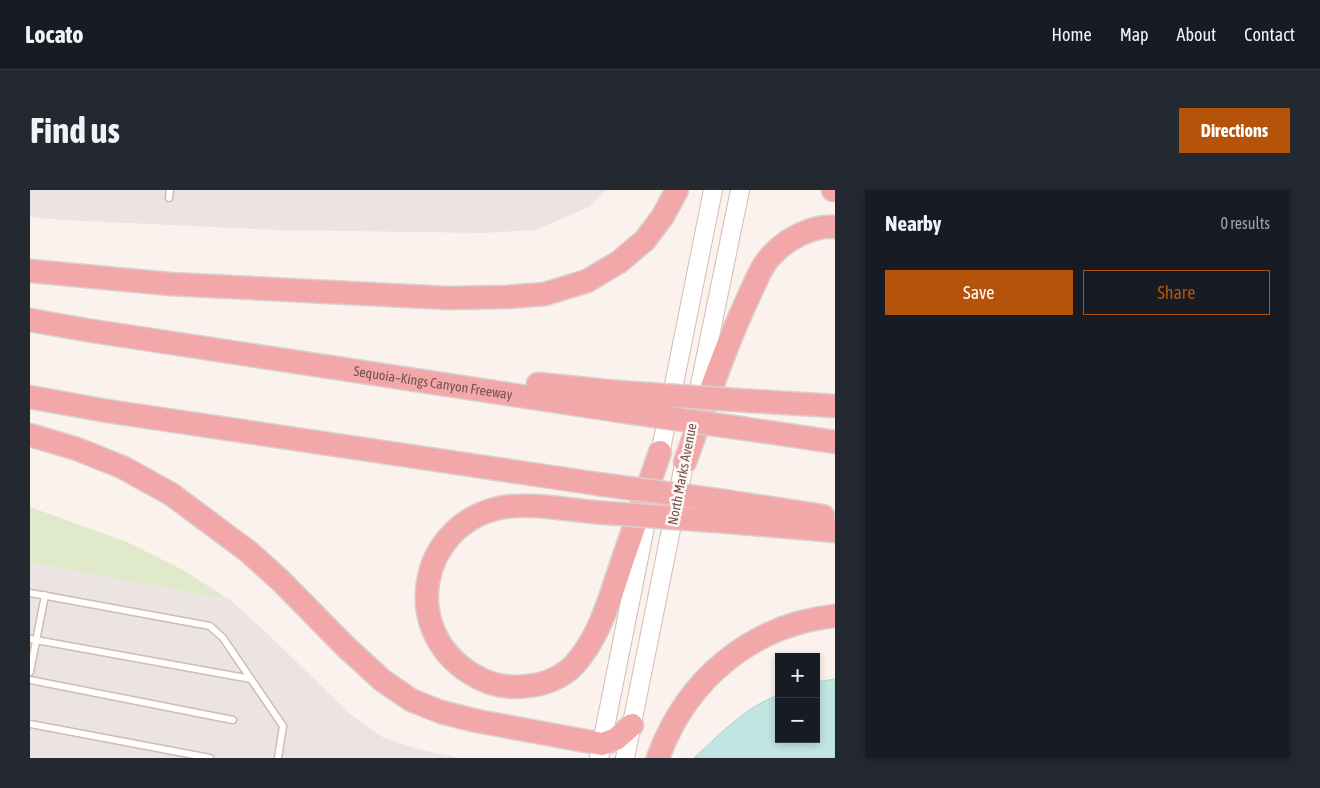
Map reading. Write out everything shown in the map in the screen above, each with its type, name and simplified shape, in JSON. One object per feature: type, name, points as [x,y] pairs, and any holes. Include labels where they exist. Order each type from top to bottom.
[{"type":"highway","points":[[30,271],[170,284],[438,298],[506,297],[545,294],[587,281],[619,262],[645,240],[663,216],[677,190]]},
{"type":"highway","points":[[685,462],[738,320],[762,270],[773,254],[788,241],[807,232],[835,227]]},
{"type":"highway","name":"Sequoia–Kings Canyon Freeway","points":[[30,320],[277,359],[615,401],[747,429],[835,442]]},
{"type":"highway","points":[[30,397],[107,411],[598,484],[730,512],[835,531]]},
{"type":"highway","points":[[615,401],[752,401],[835,406]]},
{"type":"highway","points":[[30,435],[76,449],[122,467],[171,494],[249,552],[382,680],[411,700],[442,712],[600,751],[632,725]]},
{"type":"highway","points":[[660,452],[605,612],[587,649],[573,666],[560,676],[539,685],[518,687],[497,685],[478,678],[452,659],[442,648],[432,630],[426,594],[431,569],[436,556],[448,537],[462,524],[477,515],[499,508],[517,506],[593,512],[730,512],[835,518]]},
{"type":"highway","points":[[658,758],[666,737],[682,707],[716,668],[751,643],[782,629],[814,618],[835,616]]},
{"type":"main road","name":"North Marks Avenue","points":[[600,751],[713,190]]},
{"type":"main road","name":"North Marks Avenue","points":[[625,758],[740,190]]},
{"type":"lane","points":[[169,198],[170,190]]},
{"type":"lane","points":[[30,593],[210,626],[223,638],[252,679],[280,728],[278,758]]},
{"type":"lane","points":[[30,672],[33,639],[45,595]]},
{"type":"lane","points":[[33,639],[252,679]]},
{"type":"lane","points":[[30,680],[233,720]]},
{"type":"lane","points":[[30,724],[210,758]]},
{"type":"shaded area","points":[[30,190],[606,190],[589,207],[536,230],[483,233],[277,230],[30,217]]},
{"type":"shaded area","points":[[30,563],[230,600],[266,632],[350,714],[384,738],[421,750],[460,758],[30,758]]},
{"type":"green space","points":[[30,507],[127,542],[185,571],[230,600],[30,563]]},
{"type":"water","points":[[835,679],[835,758],[694,758],[744,714],[755,706],[775,697],[775,743],[820,743],[820,681]]}]
